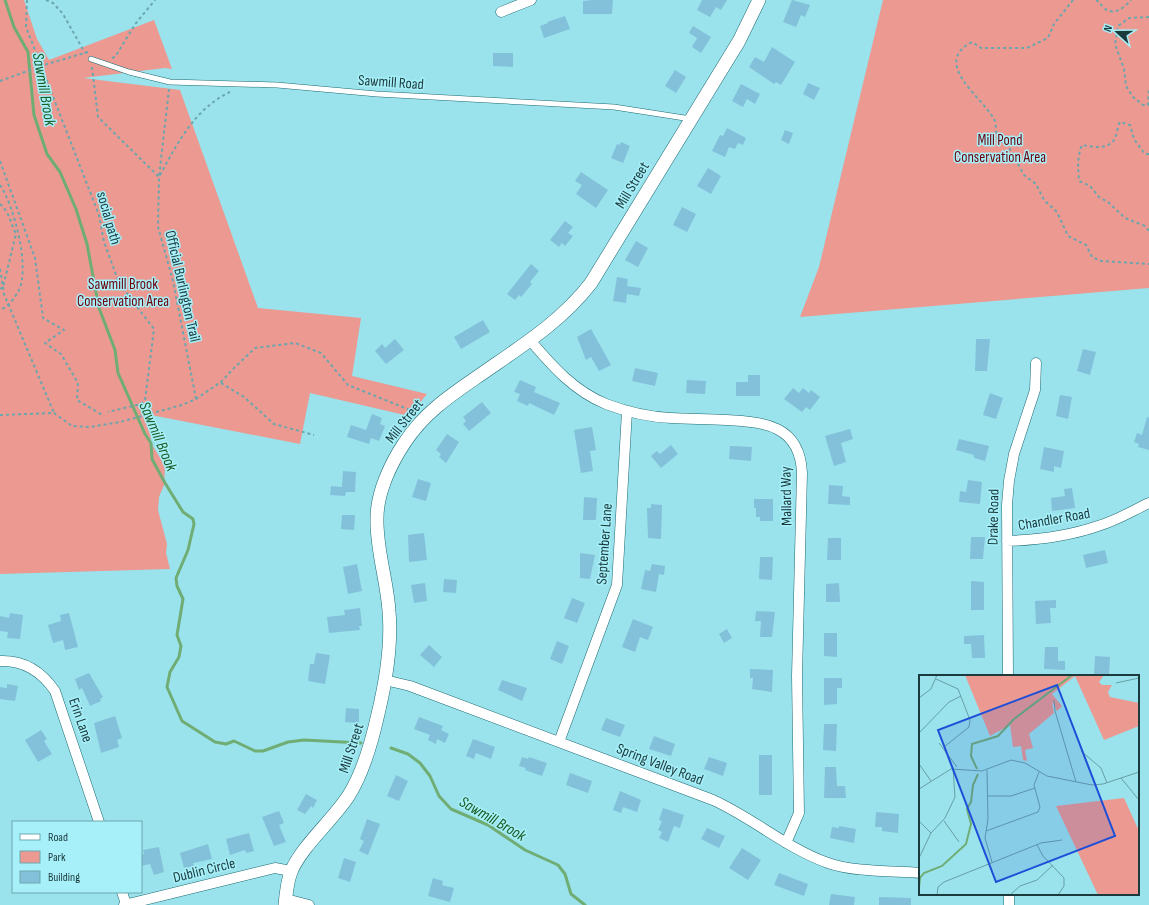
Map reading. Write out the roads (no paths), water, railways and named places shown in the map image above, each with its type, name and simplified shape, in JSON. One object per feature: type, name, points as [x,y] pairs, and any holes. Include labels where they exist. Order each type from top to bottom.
[{"type":"street","points":[[501,12],[531,0]]},
{"type":"street","name":"Mill Street","points":[[286,902],[291,871],[298,858],[338,812],[355,786],[374,730],[385,680],[390,611],[378,534],[378,504],[396,458],[411,433],[426,416],[446,398],[552,325],[571,307],[591,283],[740,41],[759,0]]},
{"type":"street","name":"Mallard Way","points":[[530,340],[569,382],[595,399],[627,411],[656,417],[763,423],[782,432],[790,439],[798,453],[802,473],[797,676],[799,811],[797,820],[786,843]]},
{"type":"street","name":"Drake Road","points":[[1008,675],[1007,505],[1011,468],[1036,390],[1036,363]]},
{"type":"street","name":"September Lane","points":[[559,742],[617,585],[627,411]]},
{"type":"street","name":"Chandler Road","points":[[1007,541],[1054,537],[1099,526],[1149,503]]},
{"type":"street","name":"Erin Lane","points":[[0,661],[17,662],[30,667],[47,680],[55,691],[99,821]]},
{"type":"street","name":"Spring Valley Road","points":[[385,680],[410,686],[713,800],[740,812],[786,843],[815,858],[834,865],[919,873]]},
{"type":"street","name":"Dublin Circle","points":[[125,905],[275,868],[291,871]]},
{"type":"street","points":[[122,893],[125,905]]},
{"type":"street","points":[[286,902],[309,905]]},
{"type":"lane","name":"Sawmill Road","points":[[91,59],[129,72],[170,82],[245,84],[614,108],[691,119]]},
{"type":"waterway","name":"Sawmill Brook","points":[[5,0],[14,27],[28,52],[34,115],[47,154],[60,172],[76,209],[87,244],[99,308],[115,350],[118,373],[145,434],[151,443],[152,459],[183,512],[193,519],[194,524],[188,550],[176,578],[177,586],[183,599],[177,635],[181,646],[179,657],[170,672],[167,687],[182,721],[215,742],[226,744],[234,741],[255,751],[263,751],[288,742],[304,740],[361,743]]},
{"type":"waterway","name":"Sawmill Brook","points":[[391,748],[408,754],[420,763],[430,776],[439,796],[451,809],[488,825],[525,850],[558,865],[565,874],[571,894],[585,905]]},
{"type":"park label","name":"Mill Pond Conservation Area","points":[[1000,148]]},
{"type":"park label","name":"Sawmill Brook Conservation Area","points":[[123,292]]}]
